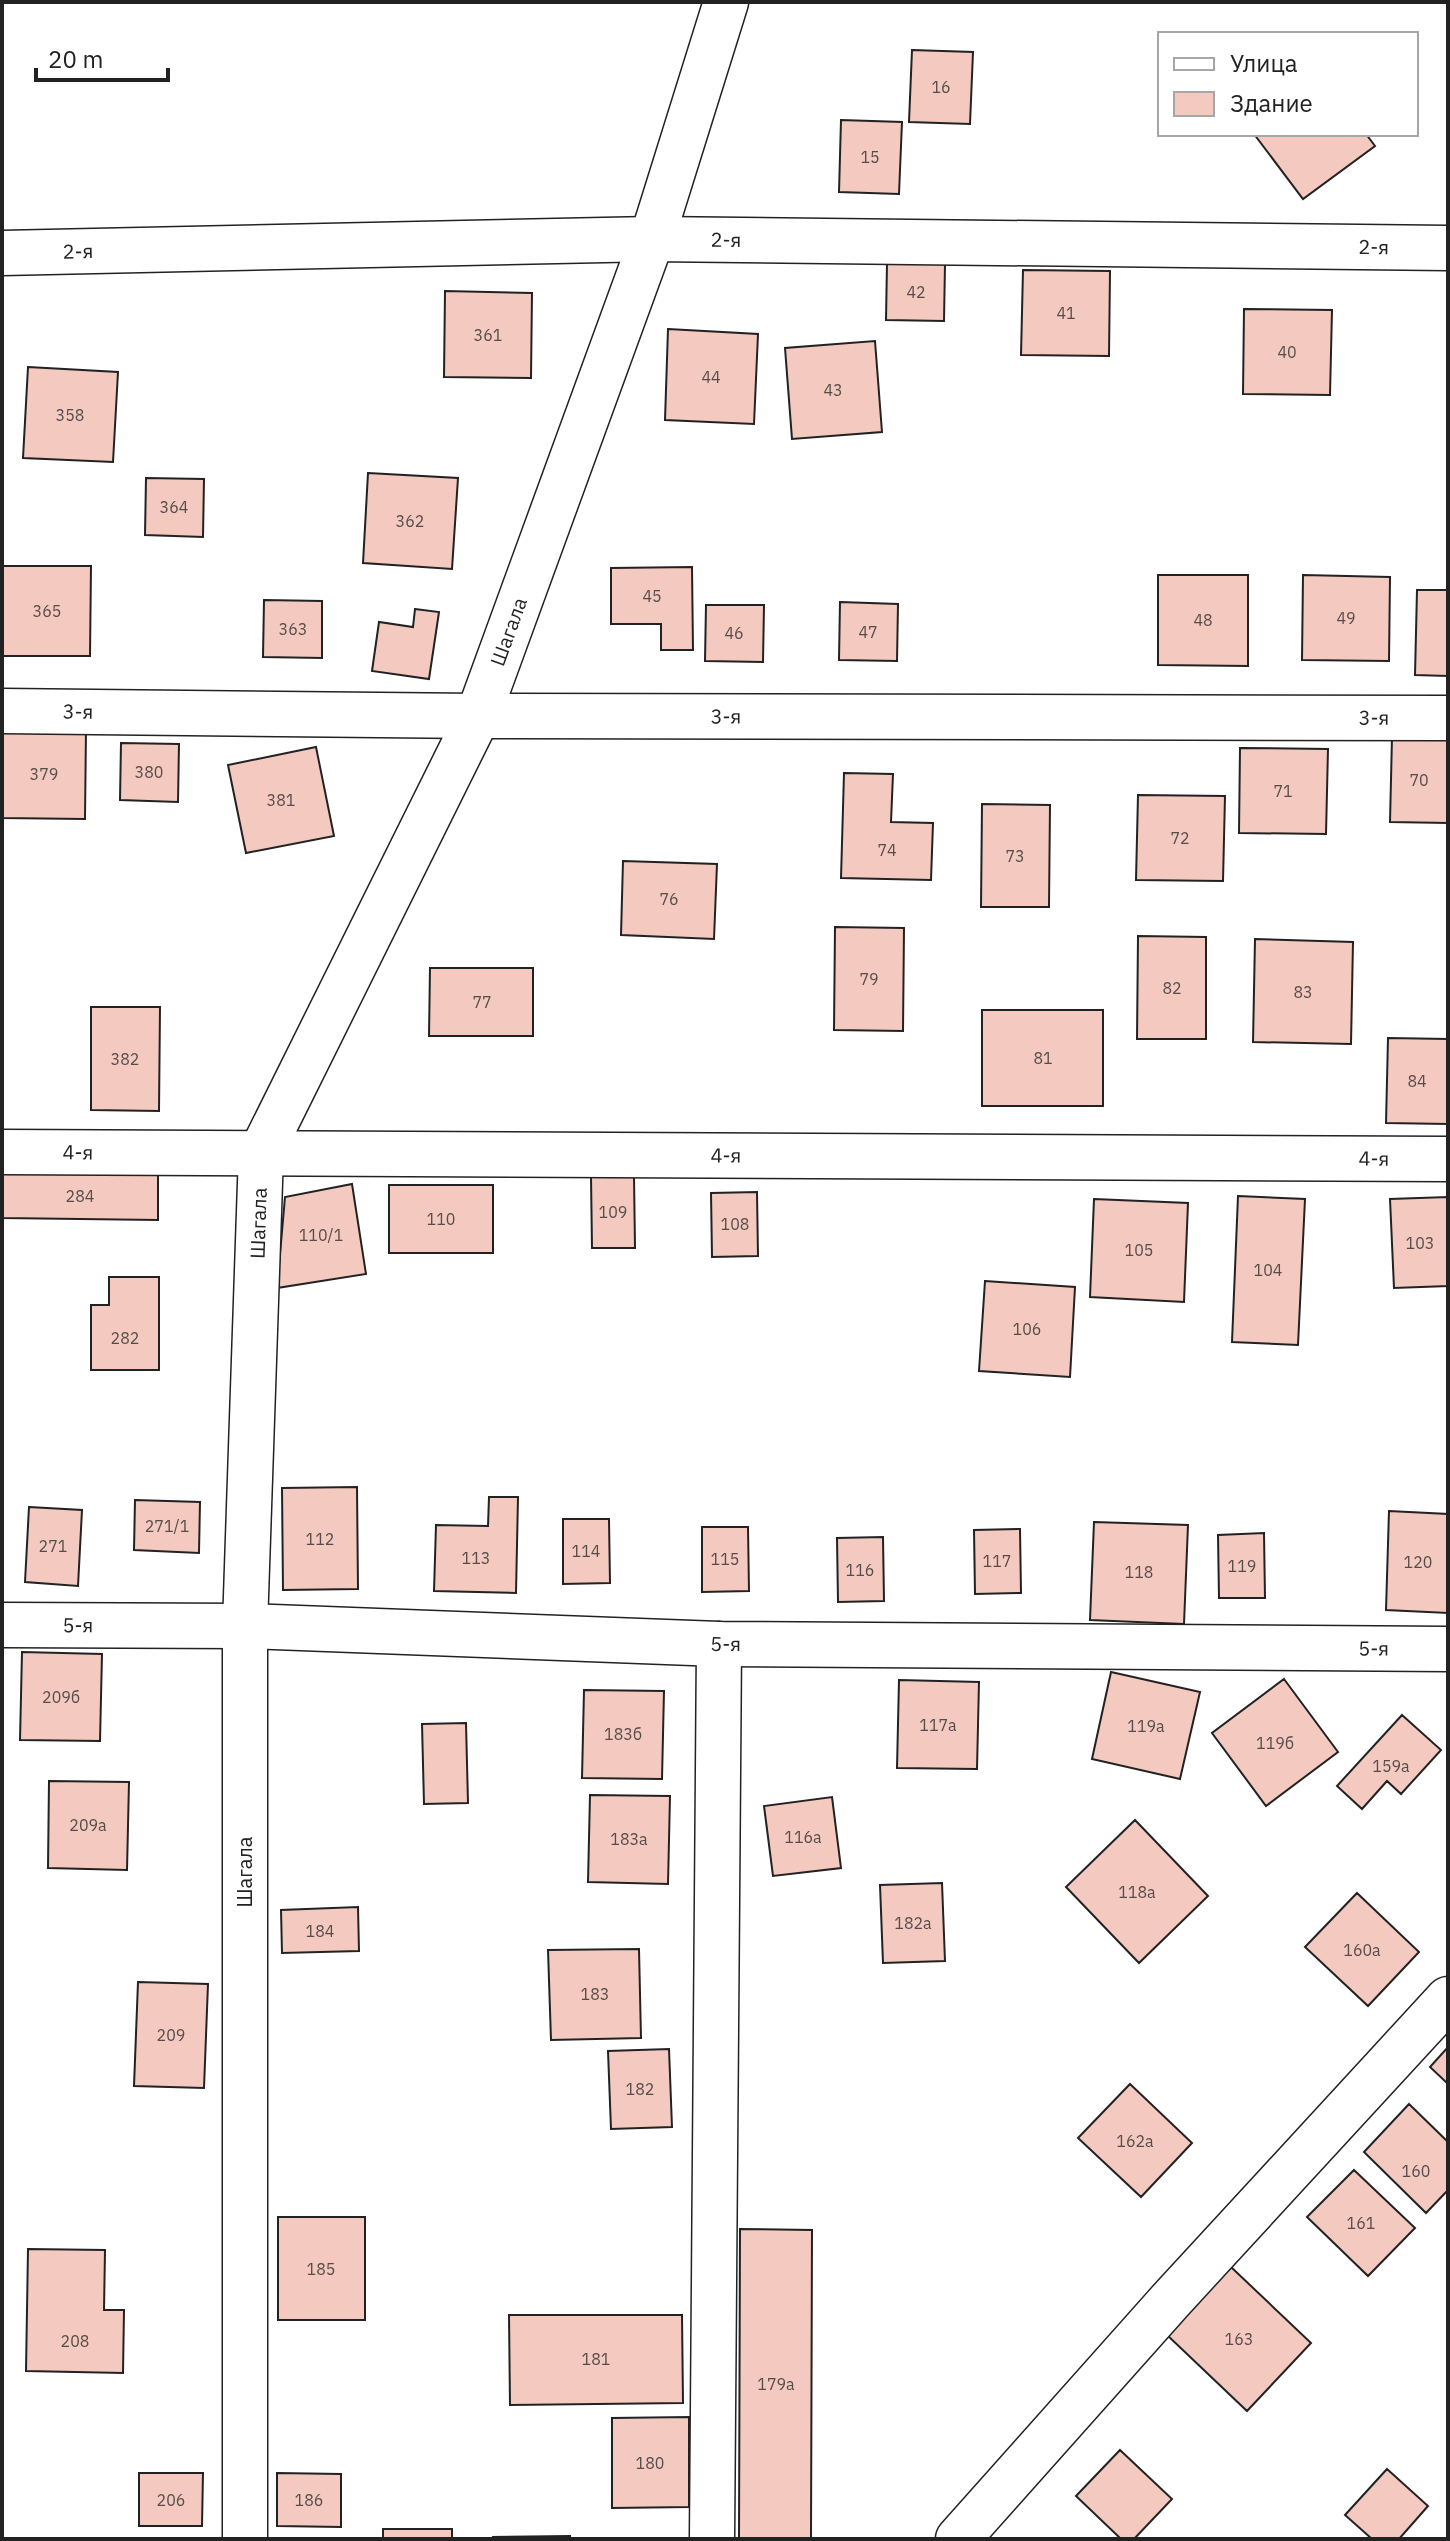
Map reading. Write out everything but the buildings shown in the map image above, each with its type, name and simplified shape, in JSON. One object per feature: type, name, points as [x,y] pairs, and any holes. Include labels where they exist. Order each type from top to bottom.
[{"type":"street","name":"Шагала","points":[[245,2539],[245,1626],[261,1153],[478,716],[652,239],[726,2]]},
{"type":"street","name":"2-я","points":[[2,253],[652,239],[1448,248]]},
{"type":"street","name":"3-я","points":[[2,711],[478,716],[1448,718]]},
{"type":"street","name":"4-я","points":[[2,1152],[1448,1159]]},
{"type":"street","name":"5-я","points":[[2,1625],[245,1626],[719,1644],[1448,1649]]},
{"type":"street","points":[[712,2539],[719,1644]]},
{"type":"street","points":[[958,2539],[1170,2301],[1448,1999]]}]
